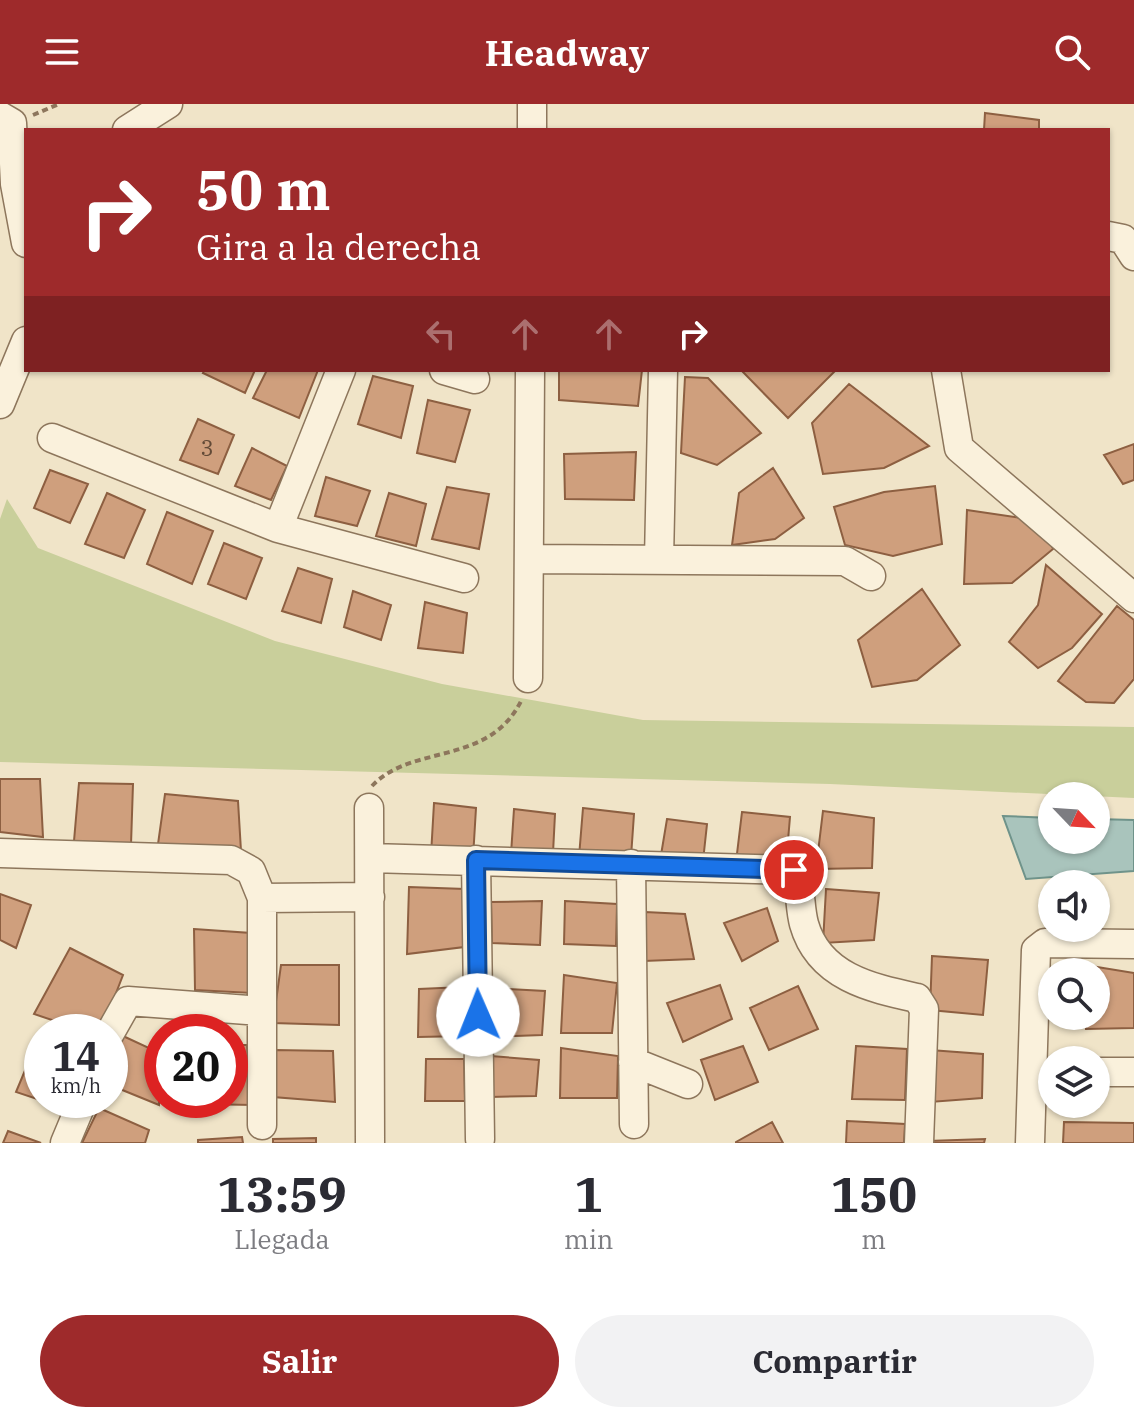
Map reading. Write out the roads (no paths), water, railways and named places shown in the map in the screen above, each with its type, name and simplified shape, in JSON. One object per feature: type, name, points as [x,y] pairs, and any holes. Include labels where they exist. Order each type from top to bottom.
[{"type":"street","points":[[130,128],[168,104]]},
{"type":"street","points":[[532,104],[532,128]]},
{"type":"street","points":[[0,116],[12,123],[15,184],[24,232]]},
{"type":"street","points":[[1110,236],[1123,239],[1134,256]]},
{"type":"street","points":[[0,404],[14,363]]},
{"type":"street","points":[[278,528],[340,372]]},
{"type":"street","points":[[451,372],[475,379]]},
{"type":"street","points":[[528,678],[530,372]]},
{"type":"street","points":[[659,560],[663,372]]},
{"type":"street","points":[[946,372],[959,448],[1134,598]]},
{"type":"street","points":[[52,438],[278,528],[464,578]]},
{"type":"street","points":[[529,559],[845,561],[871,576]]},
{"type":"street","points":[[369,808],[370,1143]]},
{"type":"street","points":[[0,853],[231,860],[251,871],[262,898],[262,1125]]},
{"type":"street","points":[[370,858],[794,870],[802,890],[804,924],[820,955],[843,977],[917,998],[924,1009],[919,1143]]},
{"type":"street","points":[[476,860],[480,1139]]},
{"type":"street","points":[[631,864],[634,1124]]},
{"type":"street","points":[[262,898],[370,897]]},
{"type":"street","points":[[1030,1143],[1036,950],[1045,943],[1056,942],[1134,944]]},
{"type":"street","points":[[121,1014],[128,1001],[261,1011]]},
{"type":"street","points":[[633,1062],[688,1084]]},
{"type":"street","points":[[1110,1072],[1134,1072]]},
{"type":"street","points":[[65,1143],[75,1118]]},
{"type":"water","points":[[1003,816],[1038,817],[1038,854],[1110,854],[1110,819],[1134,820],[1134,871],[1038,870],[1038,878],[1026,879]]}]
